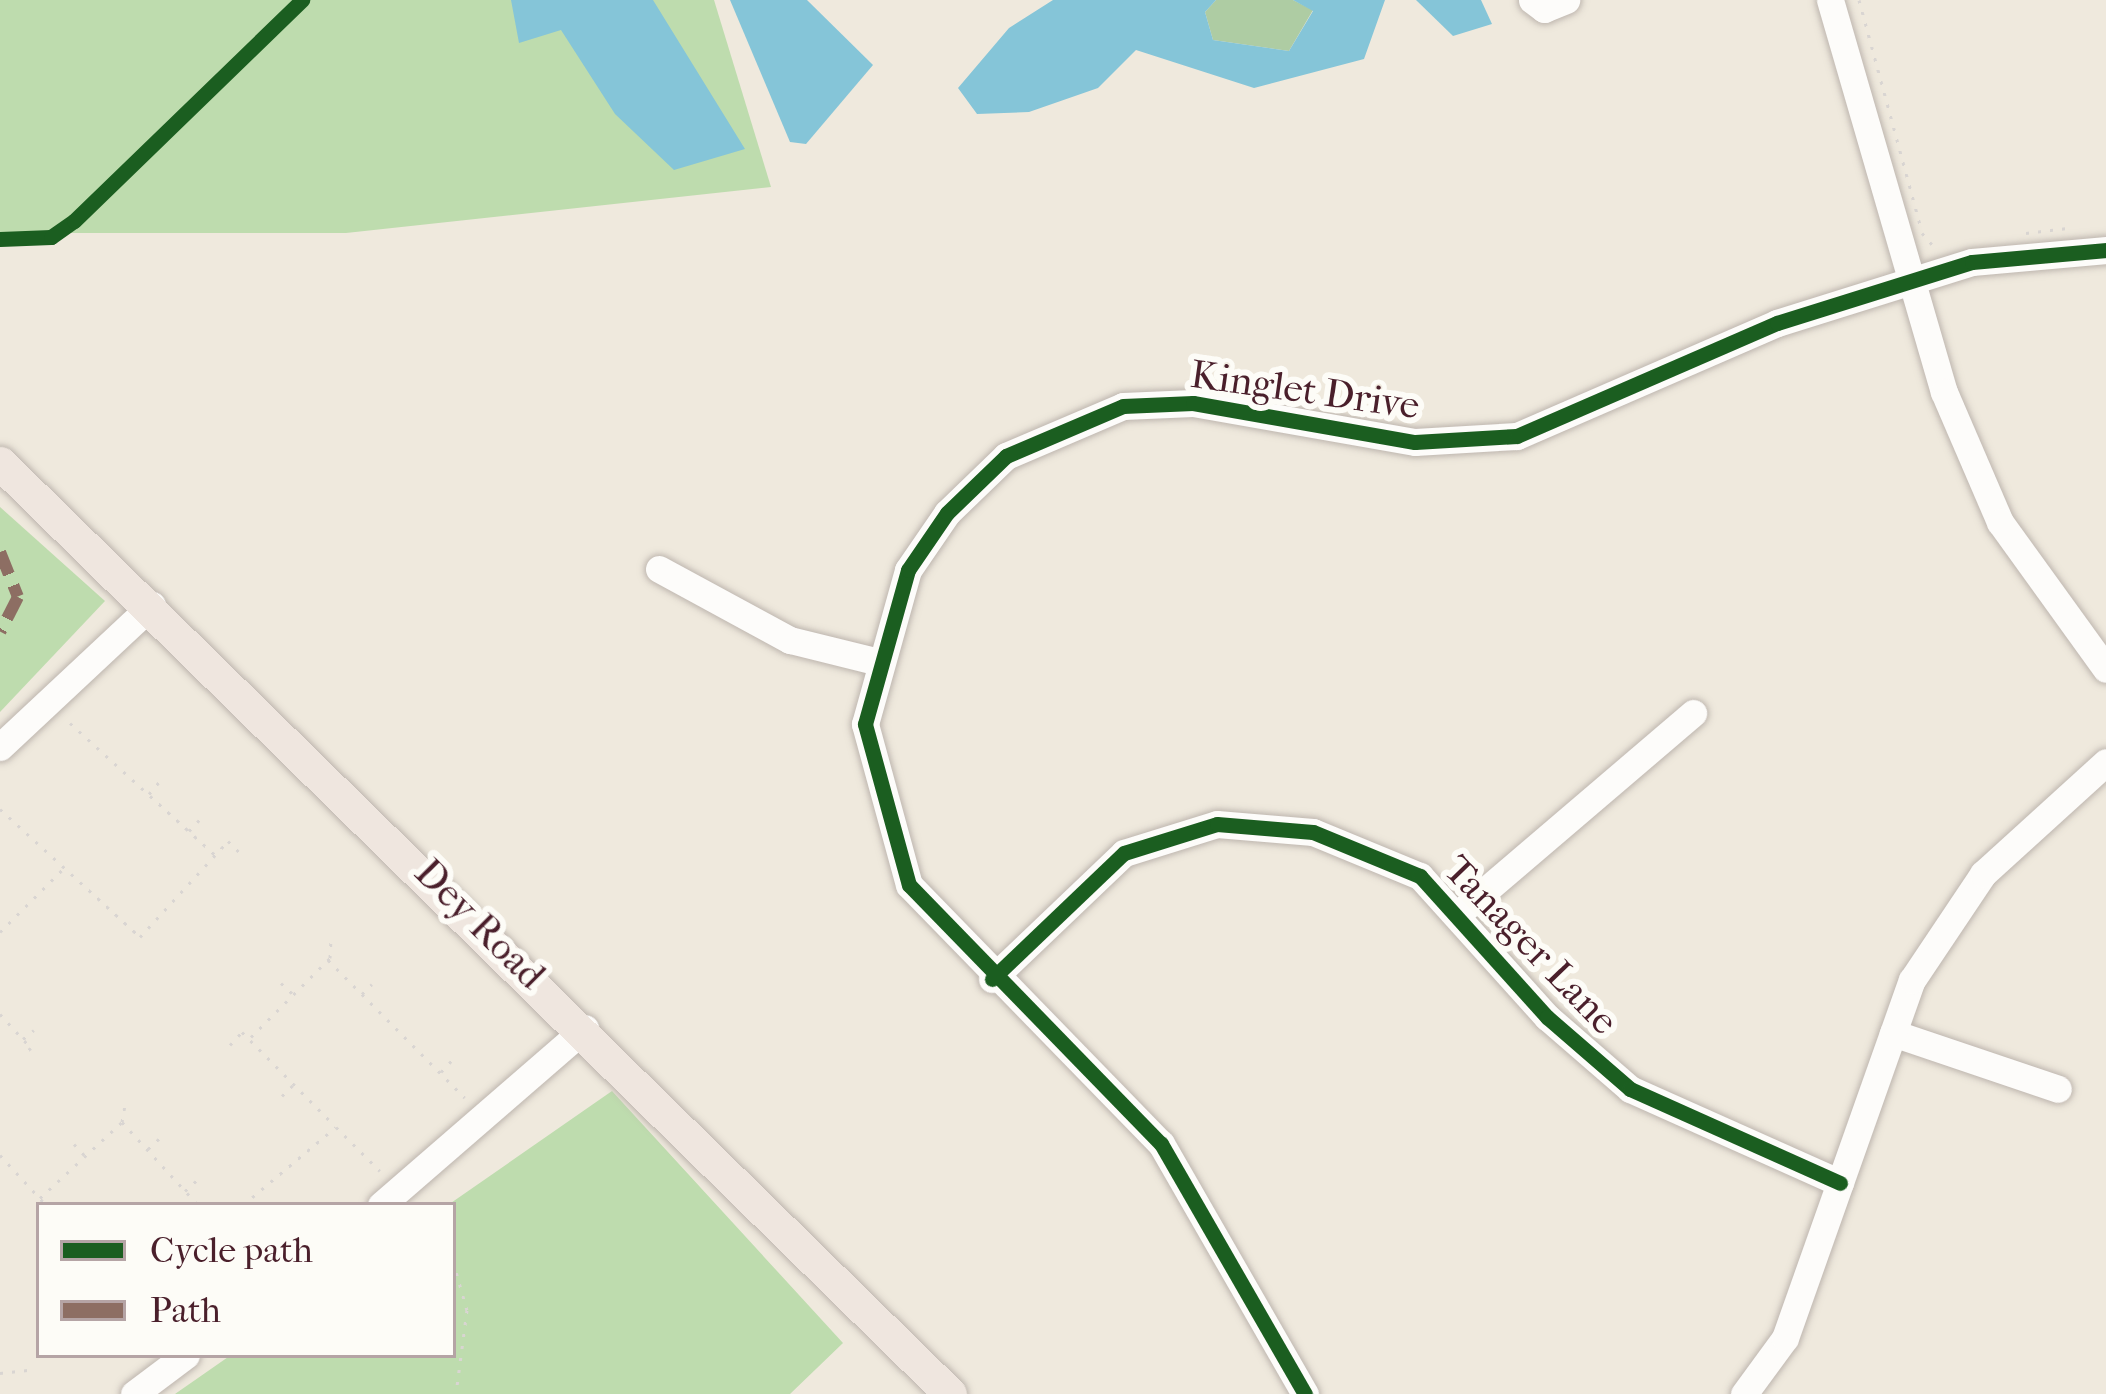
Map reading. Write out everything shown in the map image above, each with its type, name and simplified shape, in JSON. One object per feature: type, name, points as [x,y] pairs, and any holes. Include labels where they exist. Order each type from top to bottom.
[{"type":"main road","name":"Dey Road","points":[[0,463],[585,1028],[950,1394]]},
{"type":"street","points":[[1532,0],[1544,9],[1566,0]]},
{"type":"street","points":[[1829,0],[1944,392],[2000,522],[2106,669]]},
{"type":"street","name":"Kinglet Drive","points":[[1305,1394],[1161,1144],[992,979],[909,885],[888,831],[866,724],[875,661],[908,570],[947,513],[1006,455],[1123,406],[1193,403],[1415,442],[1517,436],[1706,349],[1914,280],[1972,262],[2106,250]]},
{"type":"street","points":[[659,569],[790,640],[875,661]]},
{"type":"street","points":[[0,747],[152,605]]},
{"type":"street","points":[[1460,913],[1693,713]]},
{"type":"street","points":[[1744,1394],[1785,1338],[1922,962],[1983,874],[2106,762]]},
{"type":"street","name":"Tanager Lane","points":[[992,979],[1124,854],[1217,824],[1262,822],[1378,851],[1460,913],[1547,1017],[1630,1089],[1840,1183]]},
{"type":"street","points":[[390,1198],[488,1120],[585,1028]]},
{"type":"street","points":[[1893,1033],[2058,1089]]},
{"type":"street","points":[[134,1394],[182,1358]]},
{"type":"path","points":[[1859,0],[1922,233],[1942,251]]},
{"type":"path","points":[[2010,235],[2068,228]]},
{"type":"path","points":[[70,723],[216,855]]},
{"type":"path","points":[[108,756],[116,747]]},
{"type":"path","points":[[149,794],[159,782]]},
{"type":"path","points":[[0,809],[140,937],[228,841],[239,852]]},
{"type":"path","points":[[189,831],[200,819]]},
{"type":"path","points":[[15,841],[24,831]]},
{"type":"path","points":[[0,932],[64,868]]},
{"type":"path","points":[[92,909],[100,900]]},
{"type":"path","points":[[250,1039],[328,961],[331,936]]},
{"type":"path","points":[[328,961],[488,1120]]},
{"type":"path","points":[[281,982],[294,995]]},
{"type":"path","points":[[362,994],[372,984]]},
{"type":"path","points":[[0,1014],[23,1039],[24,1054]]},
{"type":"path","points":[[23,1039],[34,1030]]},
{"type":"path","points":[[230,1045],[242,1032],[250,1039],[336,1127],[390,1198]]},
{"type":"path","points":[[440,1073],[452,1060]]},
{"type":"path","points":[[449,1082],[458,1073]]},
{"type":"path","points":[[282,1096],[294,1084]]},
{"type":"path","points":[[40,1198],[122,1122],[126,1099]]},
{"type":"path","points":[[122,1122],[195,1202]]},
{"type":"path","points":[[246,1202],[336,1127]]},
{"type":"path","points":[[147,1150],[160,1138]]},
{"type":"path","points":[[74,1144],[85,1156]]},
{"type":"path","points":[[0,1155],[43,1202]]},
{"type":"path","points":[[296,1157],[304,1168]]},
{"type":"path","points":[[185,1191],[196,1181]]},
{"type":"path","points":[[20,1196],[29,1186]]},
{"type":"path","points":[[456,1272],[467,1310],[456,1394]]},
{"type":"path","points":[[0,1373],[28,1370]]},
{"type":"green space","points":[[0,0],[714,0],[771,187],[346,233],[0,233]]},
{"type":"green space","points":[[1216,0],[1293,0],[1313,10],[1289,51],[1213,40],[1205,12]]},
{"type":"green space","points":[[0,507],[105,601],[0,712]]},
{"type":"green space","points":[[612,1091],[843,1343],[790,1394],[175,1394],[227,1358],[456,1358],[456,1202],[452,1202]]},
{"type":"water","points":[[511,0],[653,0],[745,149],[674,170],[615,114],[561,30],[519,43]]},
{"type":"water","points":[[730,0],[807,0],[873,65],[806,144],[790,142]]},
{"type":"water","points":[[1053,0],[1216,0],[1205,12],[1213,40],[1289,51],[1313,11],[1293,0],[1385,0],[1364,59],[1254,88],[1136,50],[1098,88],[1029,112],[977,114],[958,88],[1009,28]]},
{"type":"water","points":[[1416,0],[1481,0],[1492,24],[1453,36]]},
{"type":"marked path","points":[[0,552],[18,597],[0,632]]},
{"type":"cycle path","points":[[0,239],[51,237],[74,221],[302,0]]},
{"type":"cycle path","points":[[1305,1394],[1161,1144],[909,885],[865,724],[908,570],[947,513],[1006,456],[1123,406],[1193,403],[1415,442],[1517,436],[1777,323],[1972,262],[2106,250]]},
{"type":"cycle path","points":[[992,979],[1124,853],[1217,824],[1313,832],[1420,876],[1547,1017],[1630,1089],[1840,1183]]}]
